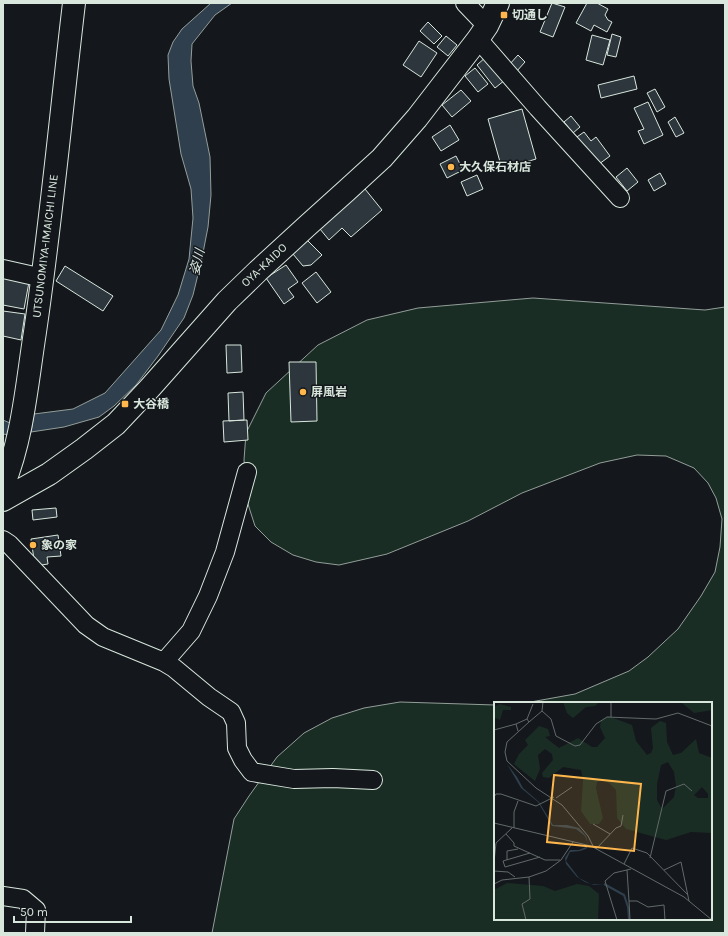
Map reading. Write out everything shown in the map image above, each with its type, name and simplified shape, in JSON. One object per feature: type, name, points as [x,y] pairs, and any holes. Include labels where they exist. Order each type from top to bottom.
[{"type":"main road","name":"UTSUNOMIYA-IMAICHI LINE","points":[[3,486],[18,440],[43,278],[74,3]]},
{"type":"main road","name":"OYA-KAIDO","points":[[3,500],[49,474],[116,424],[227,301],[258,270],[382,158],[417,118],[483,32],[498,3]]},
{"type":"street","points":[[465,3],[483,32],[543,114],[620,198]]},
{"type":"street","points":[[3,269],[43,278]]},
{"type":"street","points":[[164,662],[191,631],[208,596],[225,552],[247,472]]},
{"type":"street","points":[[3,540],[86,625],[102,637],[164,662],[231,712],[236,723],[237,748],[243,760],[252,772],[294,779],[333,778],[373,780]]},
{"type":"street","points":[[3,896],[23,899],[36,910],[35,933]]},
{"type":"green space","points":[[533,298],[705,310],[725,307],[725,933],[212,933],[234,819],[277,757],[304,733],[332,718],[364,708],[400,702],[494,705],[494,920],[712,920],[712,702],[531,702],[575,694],[629,671],[648,657],[678,629],[701,596],[715,572],[720,547],[722,519],[716,498],[708,483],[694,468],[666,456],[637,455],[600,463],[522,493],[468,521],[387,554],[339,565],[316,562],[293,555],[271,542],[255,526],[247,501],[244,460],[246,433],[266,393],[318,345],[367,320],[418,308]]},
{"type":"water","name":"姿川","points":[[211,3],[232,3],[215,15],[192,44],[191,61],[193,86],[199,103],[210,157],[211,195],[208,227],[202,258],[193,295],[184,318],[136,385],[114,406],[99,417],[64,427],[31,432],[34,414],[73,409],[105,393],[161,330],[178,295],[189,259],[193,218],[191,189],[181,154],[169,79],[168,55],[173,42],[182,29]]},
{"type":"water","points":[[3,420],[10,423],[9,435],[3,434]]},
{"type":"building","points":[[552,3],[565,7],[553,37],[540,32]]},
{"type":"building","points":[[587,3],[597,3],[608,9],[605,15],[608,20],[612,22],[607,32],[594,25],[591,31],[576,23]]},
{"type":"building","points":[[428,22],[442,36],[434,44],[420,31]]},
{"type":"building","points":[[612,34],[621,37],[616,57],[607,55]]},
{"type":"building","points":[[592,35],[610,40],[603,65],[586,60]]},
{"type":"building","points":[[446,36],[457,45],[448,56],[437,47]]},
{"type":"building","points":[[419,41],[437,53],[421,77],[403,65]]},
{"type":"building","points":[[518,55],[525,62],[516,72],[509,65]]},
{"type":"building","points":[[487,56],[505,80],[495,88],[477,65]]},
{"type":"building","points":[[475,68],[488,84],[478,92],[465,76]]},
{"type":"building","points":[[634,76],[637,89],[601,98],[598,85]]},
{"type":"building","points":[[655,89],[665,107],[657,112],[647,93]]},
{"type":"building","points":[[461,90],[471,101],[452,117],[442,105]]},
{"type":"building","points":[[648,102],[663,135],[644,144],[638,131],[644,129],[634,108]]},
{"type":"building","points":[[522,109],[536,159],[502,169],[488,119]]},
{"type":"building","points":[[571,116],[580,127],[573,133],[564,122]]},
{"type":"building","points":[[675,117],[684,133],[676,137],[668,122]]},
{"type":"building","points":[[450,125],[459,140],[441,151],[432,137]]},
{"type":"building","points":[[584,132],[591,141],[596,137],[610,156],[595,167],[574,139]]},
{"type":"building","name":"大久保石材店","points":[[456,156],[463,170],[447,178],[440,164]]},
{"type":"building","points":[[627,168],[638,182],[627,191],[616,177]]},
{"type":"building","points":[[660,173],[666,184],[654,191],[648,180]]},
{"type":"building","points":[[477,175],[483,189],[467,196],[461,182]]},
{"type":"building","points":[[365,189],[382,210],[351,237],[342,228],[329,240],[320,229]]},
{"type":"building","points":[[307,240],[322,255],[311,265],[303,266],[293,254]]},
{"type":"building","points":[[286,265],[298,282],[288,289],[294,297],[284,304],[266,278]]},
{"type":"building","points":[[65,266],[113,296],[103,311],[56,281]]},
{"type":"building","points":[[316,272],[331,292],[317,303],[302,283]]},
{"type":"building","points":[[3,277],[29,282],[24,309],[3,305]]},
{"type":"building","points":[[3,311],[25,314],[21,340],[3,336]]},
{"type":"building","points":[[226,345],[241,345],[242,372],[227,373]]},
{"type":"building","name":"屏風岩","points":[[289,362],[316,362],[317,421],[291,422]]},
{"type":"building","points":[[243,392],[244,420],[229,421],[228,393]]},
{"type":"building","points":[[247,420],[248,440],[224,442],[223,421]]},
{"type":"building","points":[[56,508],[57,517],[33,520],[32,510]]},
{"type":"building","points":[[58,535],[61,556],[47,557],[48,564],[35,566],[31,539]]},
{"type":"place","name":"切通し","points":[[504,15]]},
{"type":"place","name":"大久保石材店","points":[[451,167]]},
{"type":"place","name":"屏風岩","points":[[303,392]]},
{"type":"place","name":"大谷橋","points":[[125,404]]},
{"type":"place","name":"象の家","points":[[33,545]]}]
